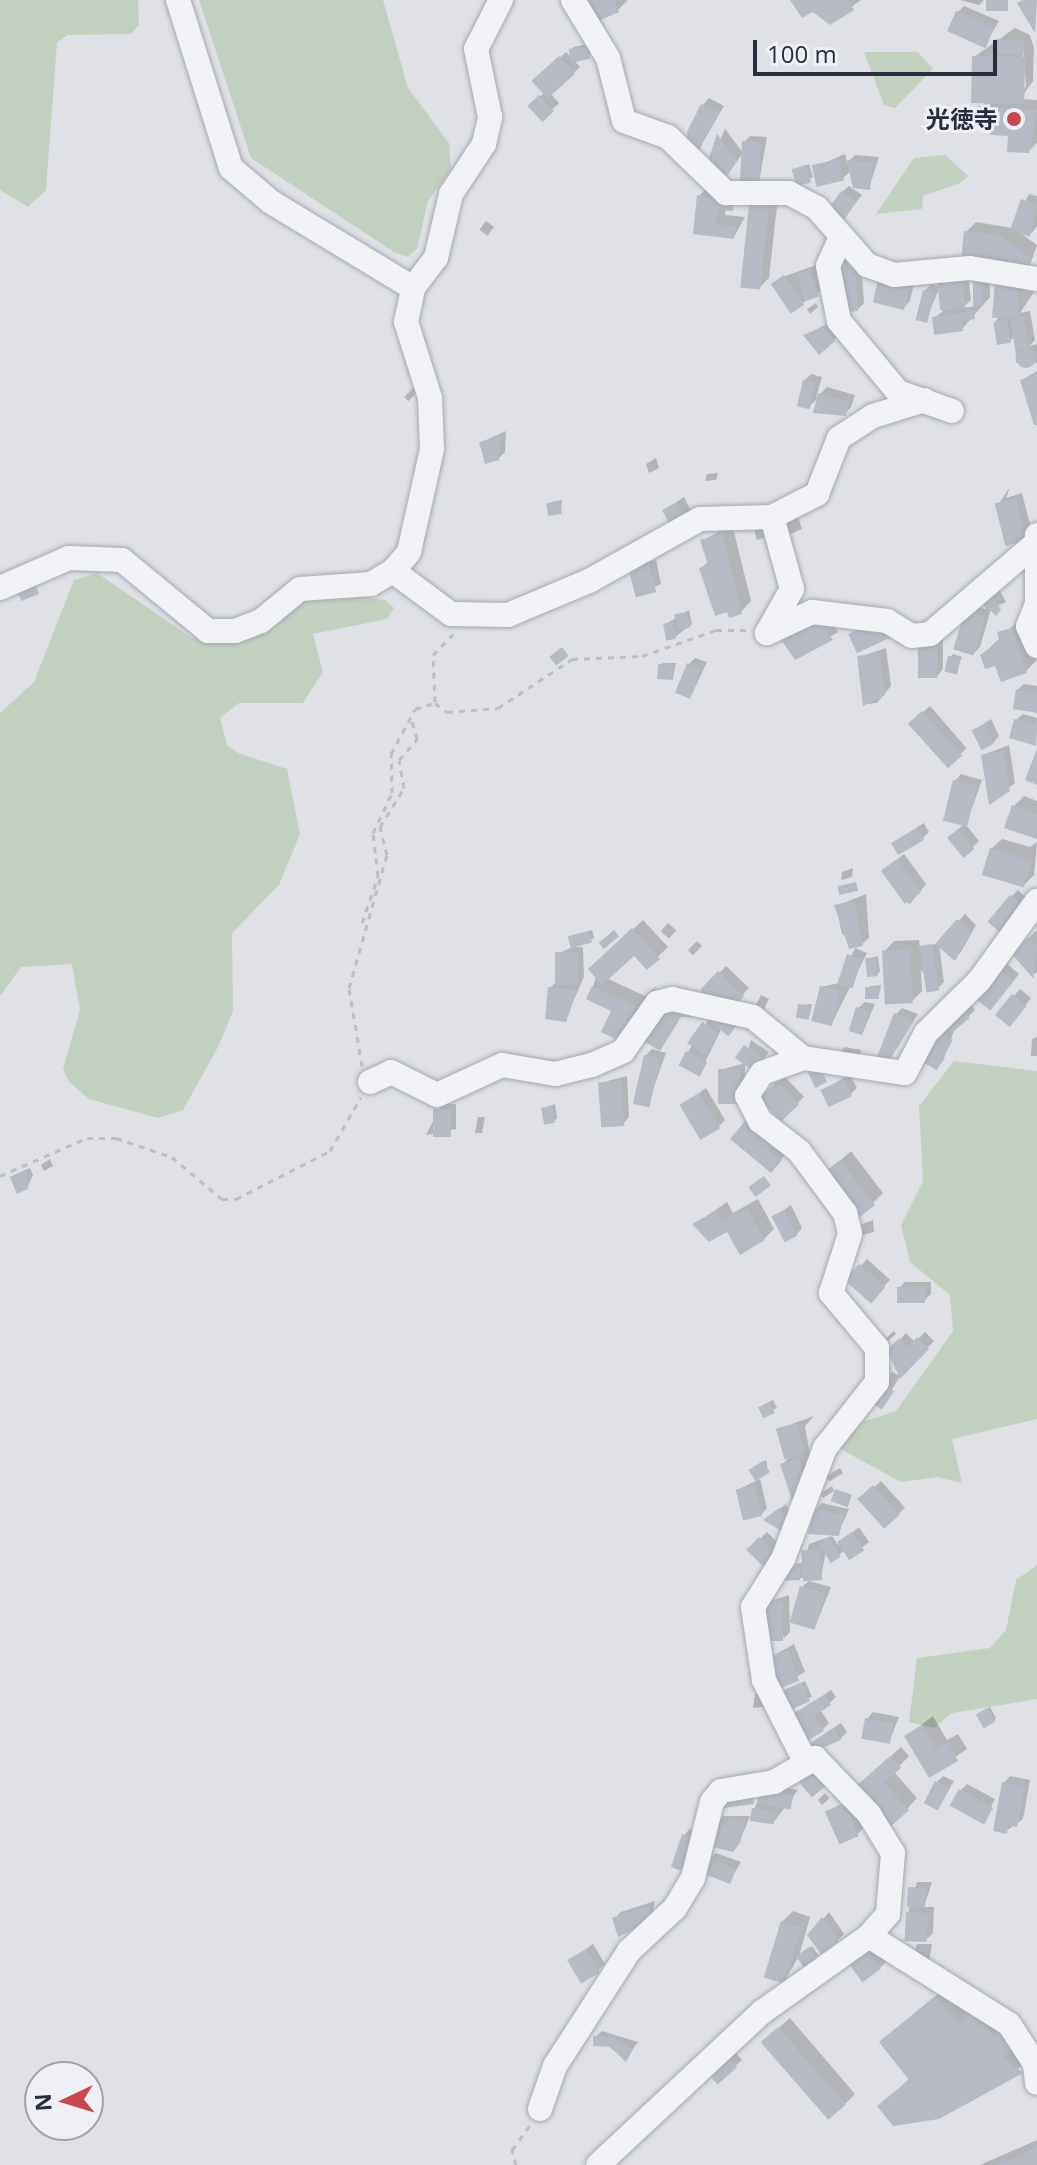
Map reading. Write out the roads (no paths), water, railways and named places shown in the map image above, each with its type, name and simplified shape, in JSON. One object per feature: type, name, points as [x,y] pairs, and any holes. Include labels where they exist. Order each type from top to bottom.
[{"type":"street","points":[[178,0],[231,168],[271,202],[413,288]]},
{"type":"street","points":[[0,588],[69,558],[122,560],[208,631],[235,631],[261,621],[300,589],[371,584],[393,571],[409,552],[432,449],[430,398],[406,322],[413,288],[436,258],[451,194],[484,144],[490,117],[476,49],[501,0]]},
{"type":"street","points":[[573,0],[608,58],[624,121],[668,137],[726,193],[789,193],[817,208],[867,265],[894,275],[970,268],[1037,279]]},
{"type":"street","points":[[841,237],[828,266],[839,321],[898,392],[952,411]]},
{"type":"street","points":[[393,571],[451,614],[470,617],[508,615],[589,581],[700,519],[772,517],[817,494],[839,438],[873,416],[925,400]]},
{"type":"street","points":[[772,517],[792,589],[767,633],[812,612],[887,621],[912,636],[930,634],[1036,543]]},
{"type":"street","points":[[1037,535],[1037,603],[1028,626],[1037,646]]},
{"type":"street","points":[[804,1759],[764,1680],[753,1607],[783,1559],[825,1448],[877,1382],[877,1348],[831,1293],[850,1234],[845,1213],[799,1151],[750,1108],[750,1086],[762,1073],[803,1058],[905,1073],[926,1033],[979,981],[1037,901]]},
{"type":"street","points":[[370,1082],[391,1072],[437,1095],[502,1065],[555,1074],[592,1065],[623,1051],[657,1003],[672,999],[753,1017],[803,1058]]},
{"type":"street","points":[[540,2109],[555,2066],[629,1951],[675,1908],[693,1878],[712,1802],[733,1787],[774,1782],[804,1759],[815,1758],[856,1799],[893,1853],[888,1914],[869,1936],[762,2012],[598,2165]]},
{"type":"street","points":[[869,1936],[1009,2024],[1035,2064],[1037,2083]]},
{"type":"place","name":"光徳寺","points":[[1014,119]]}]
